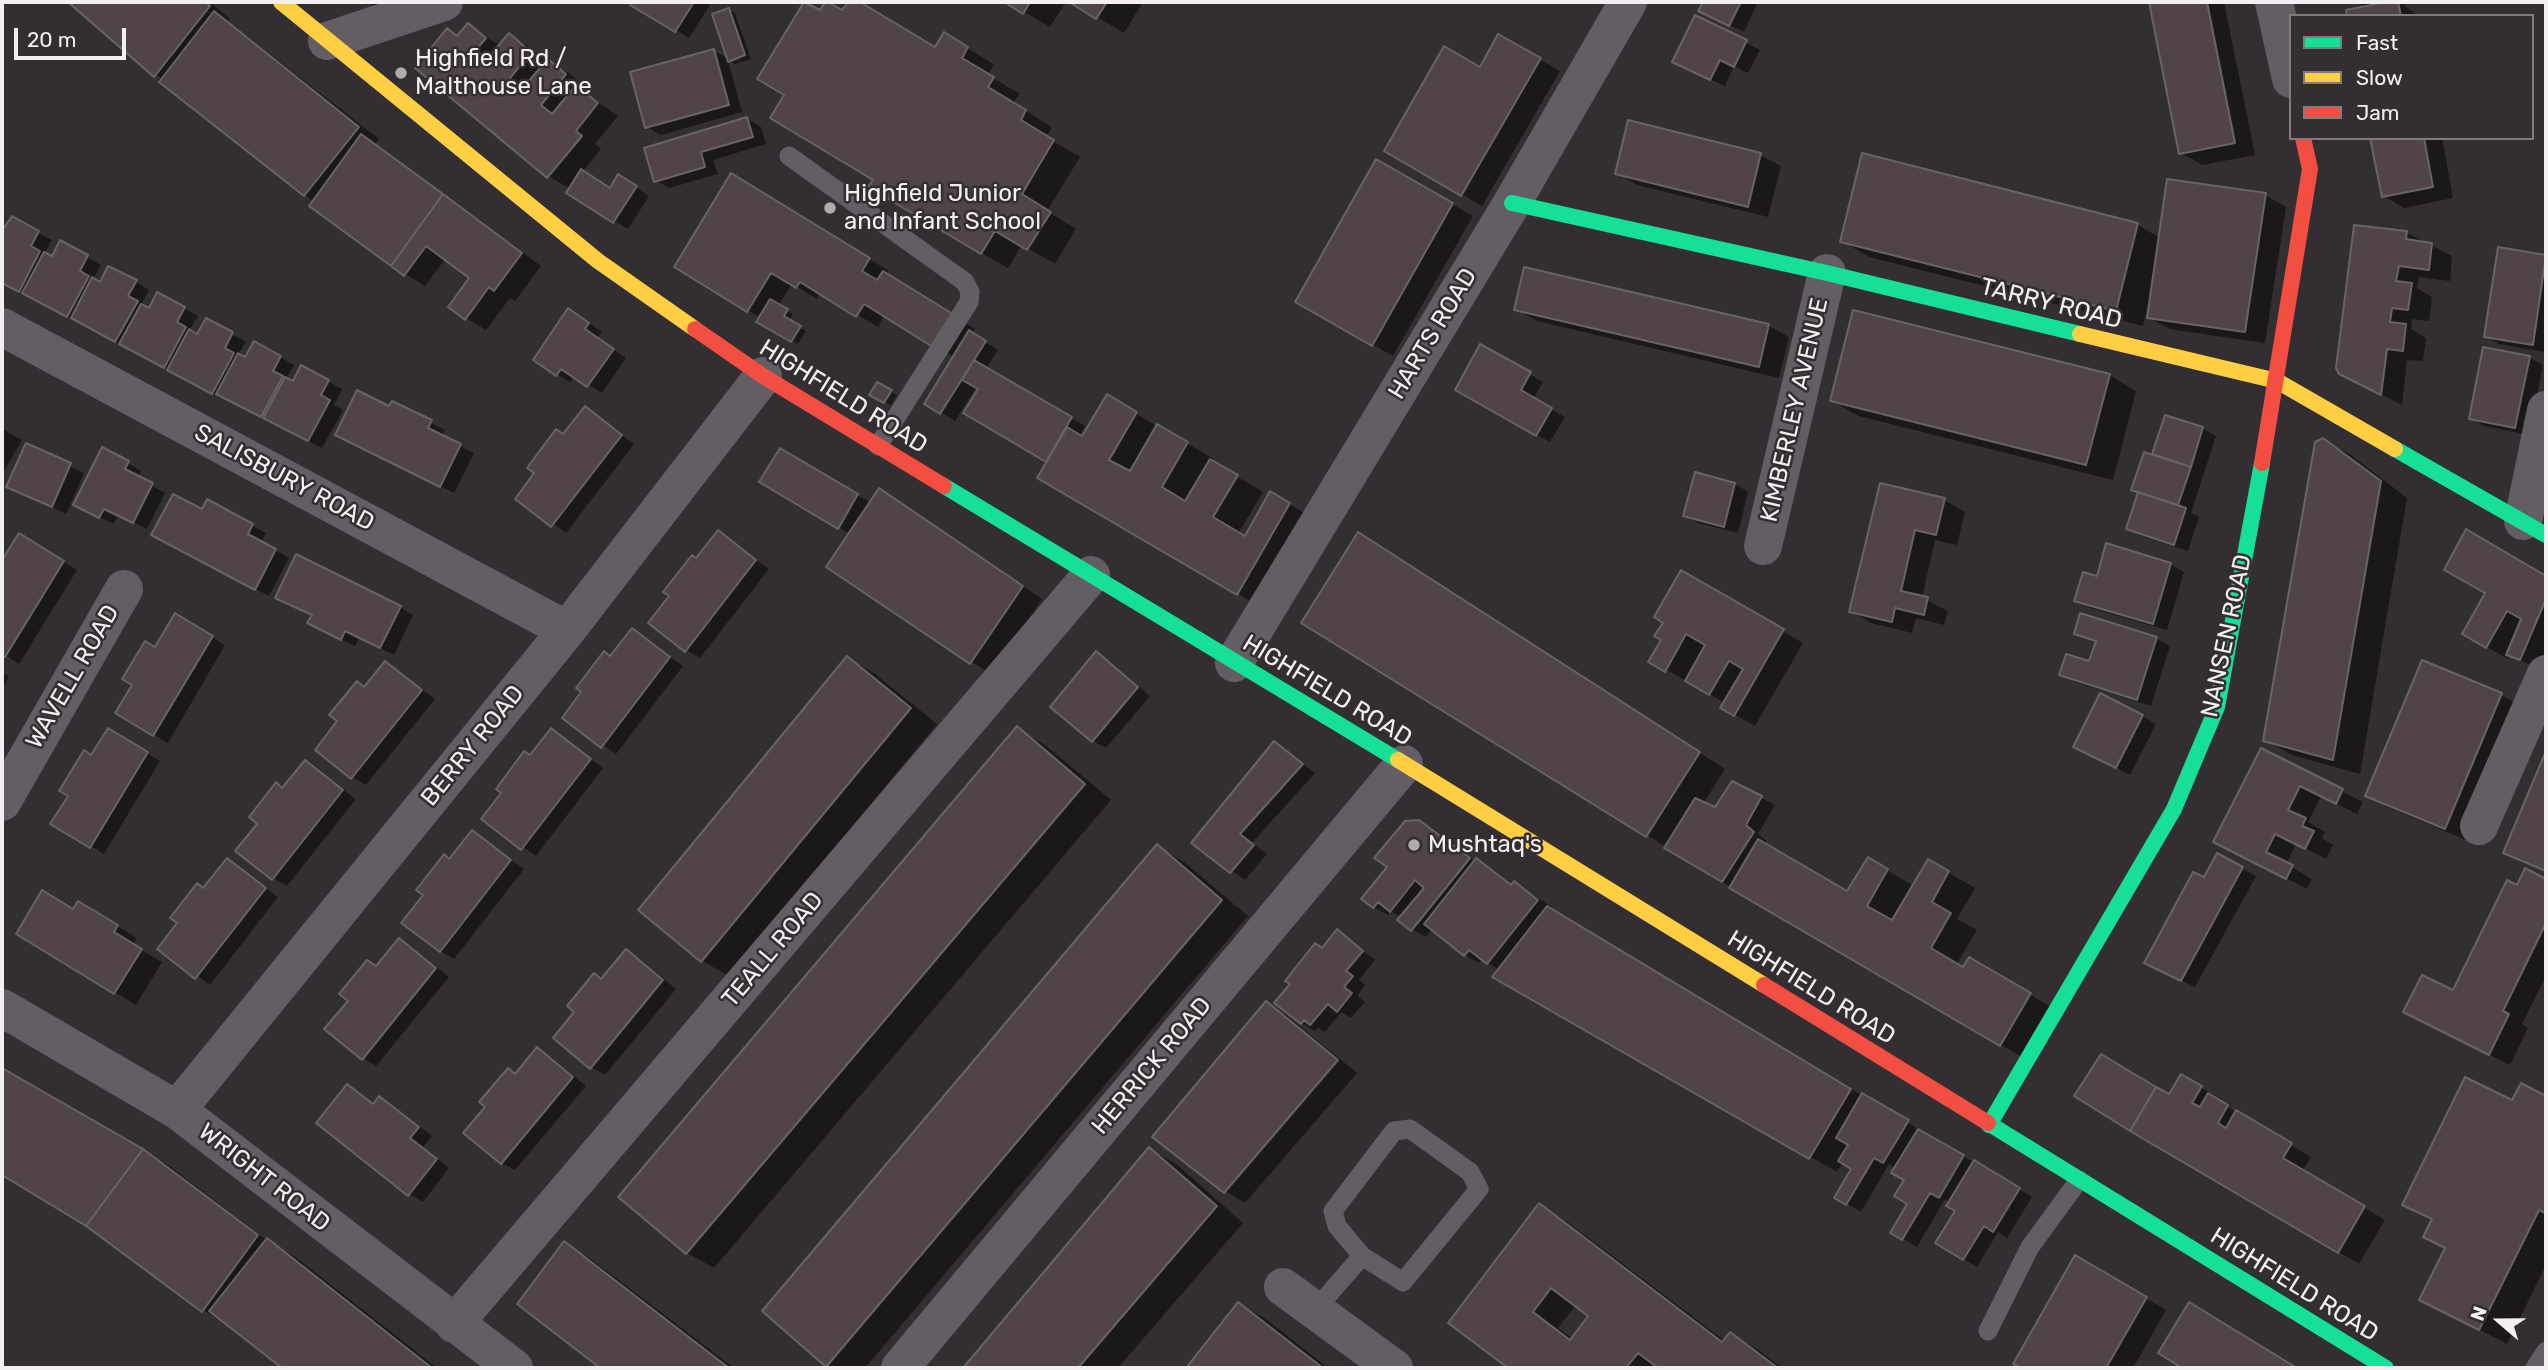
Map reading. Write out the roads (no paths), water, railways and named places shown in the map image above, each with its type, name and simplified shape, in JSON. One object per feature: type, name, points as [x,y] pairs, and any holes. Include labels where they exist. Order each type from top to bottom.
[{"type":"main road","name":"HIGHFIELD ROAD","points":[[281,2],[598,261],[762,376],[1404,764],[2386,1368]]},
{"type":"main road","name":"NANSEN ROAD","points":[[1989,1125],[2174,809],[2217,707],[2277,381],[2310,169],[2304,140]]},
{"type":"main road","name":"TARRY ROAD","points":[[1512,203],[1826,273],[2277,381],[2535,528]]},
{"type":"street","points":[[327,40],[444,2]]},
{"type":"street","name":"HARTS ROAD","points":[[1234,663],[1512,203],[1628,2]]},
{"type":"street","points":[[2274,2],[2289,70]]},
{"type":"street","name":"KIMBERLEY AVENUE","points":[[1763,546],[1826,273]]},
{"type":"street","name":"SALISBURY ROAD","points":[[2,327],[567,630]]},
{"type":"street","name":"BERRY ROAD","points":[[177,1111],[567,630],[762,376]]},
{"type":"street","points":[[2535,528],[2546,410]]},
{"type":"street","name":"TEALL ROAD","points":[[454,1324],[1091,575]]},
{"type":"street","name":"WAVELL ROAD","points":[[2,802],[124,589]]},
{"type":"street","points":[[2479,826],[2546,674]]},
{"type":"street","name":"HERRICK ROAD","points":[[900,1368],[1404,764]]},
{"type":"street","name":"WRIGHT ROAD","points":[[2,1008],[177,1111],[513,1368]]},
{"type":"street","points":[[1283,1287],[1394,1368]]},
{"type":"lane","points":[[789,156],[965,282],[970,292],[969,302],[878,446]]},
{"type":"lane","points":[[1409,1129],[1470,1172],[1479,1189],[1403,1282],[1362,1256],[1337,1227],[1333,1211],[1394,1131],[1409,1129]]},
{"type":"lane","points":[[1988,1331],[2030,1247],[2079,1180]]},
{"type":"lane","points":[[1315,1310],[1362,1256]]},
{"type":"lane","points":[[2535,1368],[2546,1351]]},
{"type":"place","name":"Highfield Rd / Malthouse Lane","points":[[401,73]]},
{"type":"place","name":"Highfield Junior and Infant School","points":[[830,208]]},
{"type":"place","name":"Mushtaq's","points":[[1414,845]]}]
